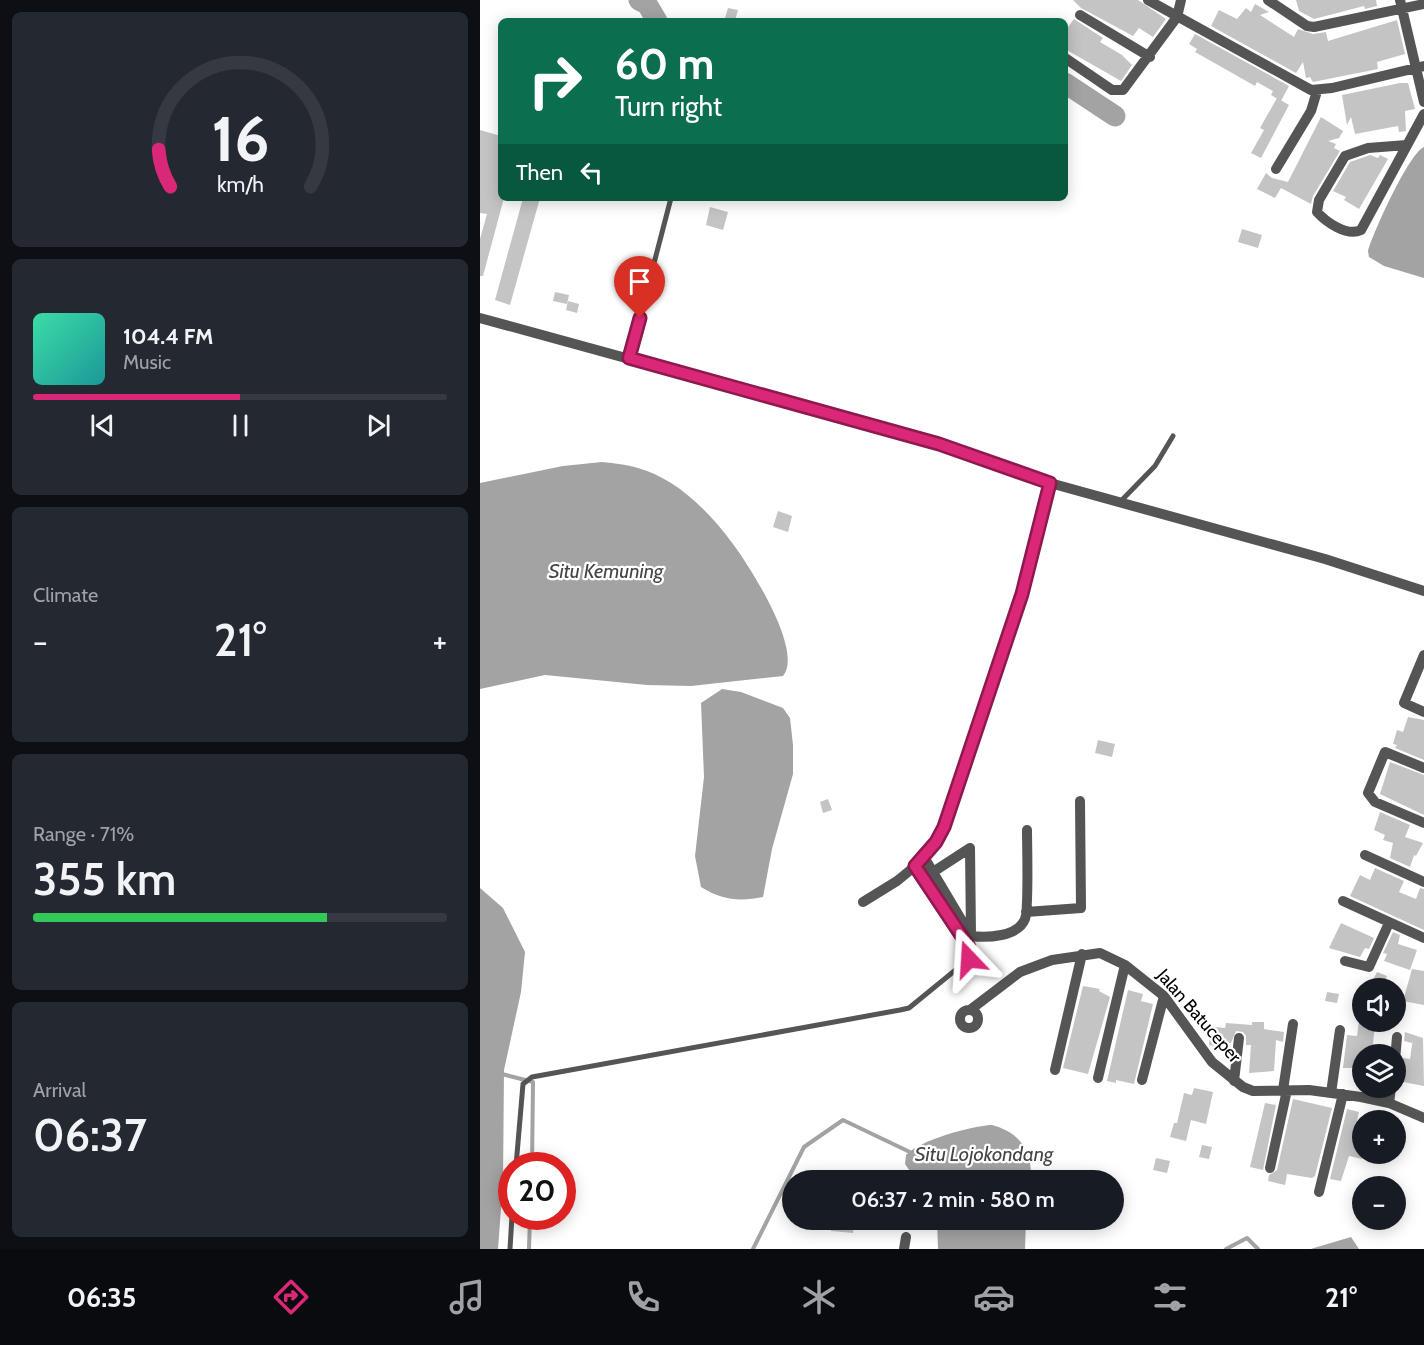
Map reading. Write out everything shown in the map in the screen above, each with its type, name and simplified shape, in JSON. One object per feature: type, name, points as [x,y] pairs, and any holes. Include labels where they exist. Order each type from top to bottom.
[{"type":"street","points":[[1148,0],[1307,89],[1317,91],[1420,67]]},
{"type":"street","points":[[1068,60],[1112,90],[1119,92],[1128,87],[1150,57],[1177,16],[1181,0]]},
{"type":"street","points":[[1268,0],[1307,26],[1314,27],[1401,5],[1424,4]]},
{"type":"street","points":[[1401,5],[1420,67],[1424,102]]},
{"type":"street","points":[[1080,15],[1150,57]]},
{"type":"street","points":[[1276,170],[1311,111],[1317,91]]},
{"type":"street","points":[[1407,145],[1368,148],[1345,156],[1319,200],[1317,212],[1345,230],[1352,233],[1360,231],[1424,114]]},
{"type":"street","points":[[480,318],[939,444],[1050,483],[1369,572],[1424,591]]},
{"type":"street","points":[[863,902],[915,866],[924,857],[944,827],[1022,594],[1050,483]]},
{"type":"street","points":[[1423,658],[1404,703],[1424,712]]},
{"type":"street","points":[[1424,768],[1385,752],[1368,793],[1375,802],[1424,823]]},
{"type":"street","points":[[1026,912],[1081,908],[1080,801]]},
{"type":"street","points":[[971,936],[993,936],[1015,930],[1026,918],[1027,830]]},
{"type":"street","points":[[933,873],[970,848],[971,936]]},
{"type":"street","points":[[1365,855],[1424,882]]},
{"type":"street","points":[[924,857],[971,936]]},
{"type":"street","points":[[1343,901],[1424,938]]},
{"type":"street","points":[[1345,961],[1369,967],[1389,923]]},
{"type":"street","points":[[1055,1070],[1082,954]]},
{"type":"street","name":"Jalan Batuceper","points":[[970,1010],[1020,972],[1052,960],[1082,954],[1106,955],[1125,965],[1164,996],[1212,1062],[1234,1081],[1253,1091],[1285,1090],[1343,1094],[1389,1103],[1420,1117]]},
{"type":"street","points":[[1098,1078],[1125,965]]},
{"type":"street","points":[[1142,1080],[1164,996]]},
{"type":"street","points":[[1270,1168],[1285,1090],[1293,1024]]},
{"type":"street","points":[[1331,1093],[1340,1030]]},
{"type":"street","points":[[1396,1044],[1397,1037]]},
{"type":"street","points":[[1234,1081],[1239,1038]]},
{"type":"street","points":[[1319,1192],[1343,1094]]},
{"type":"street","points":[[1389,1103],[1390,1098]]},
{"type":"street","points":[[1420,1117],[1424,1126]]},
{"type":"street","points":[[904,1249],[906,1237]]},
{"type":"lane","points":[[629,358],[670,201]]},
{"type":"lane","points":[[1120,502],[1155,466],[1173,436]]},
{"type":"lane","points":[[517,1152],[523,1084],[532,1077],[909,1008],[969,959],[971,951],[915,866]]},
{"type":"lane","points":[[510,1249],[511,1230]]},
{"type":"water","points":[[1424,147],[1424,278],[1384,266],[1369,257],[1368,251],[1401,178],[1417,152]]},
{"type":"water","name":"Situ Kemuning","points":[[602,462],[638,468],[663,478],[689,496],[720,527],[762,589],[781,629],[788,664],[783,676],[691,686],[647,685],[545,675],[480,689],[480,483],[563,466]]},
{"type":"water","points":[[722,689],[741,692],[783,708],[790,718],[793,774],[772,849],[763,897],[754,899],[724,897],[701,887],[695,856],[704,777],[701,703]]},
{"type":"water","points":[[480,888],[503,908],[525,952],[521,992],[504,1070],[503,1152],[498,1152],[498,1249],[480,1249]]},
{"type":"water","name":"Situ Lojokondang","points":[[992,1125],[1010,1133],[1017,1138],[1027,1152],[1031,1170],[909,1170],[905,1164],[906,1155],[922,1144],[972,1128]]},
{"type":"water","name":"Situ Lojokondang","points":[[937,1230],[1026,1230],[1025,1249],[938,1249]]},
{"type":"water","points":[[1351,1237],[1359,1249],[1311,1249],[1314,1248]]},
{"type":"building","points":[[1073,0],[1138,0],[1166,19],[1153,37],[1139,28],[1133,36],[1081,8]]},
{"type":"building","points":[[1296,0],[1376,0],[1377,6],[1365,9],[1364,6],[1314,19],[1299,11]]},
{"type":"building","points":[[1255,4],[1269,12],[1260,15],[1294,37],[1298,29],[1313,34],[1326,32],[1328,41],[1397,20],[1405,54],[1377,62],[1378,69],[1313,82],[1310,77],[1306,78],[1303,62],[1296,73],[1211,26],[1219,10],[1237,19],[1246,8],[1251,12]]},
{"type":"building","points":[[728,8],[738,10],[736,18],[725,18]]},
{"type":"building","points":[[1074,19],[1103,38],[1100,42],[1122,55],[1132,65],[1121,81],[1068,51],[1068,27]]},
{"type":"building","points":[[1195,34],[1289,86],[1281,101],[1271,95],[1273,91],[1257,82],[1255,86],[1195,52],[1197,49],[1189,44]]},
{"type":"building","points":[[1408,83],[1415,109],[1405,111],[1406,131],[1399,132],[1398,126],[1355,134],[1351,117],[1347,125],[1342,95]]},
{"type":"building","points":[[1277,98],[1289,105],[1261,158],[1251,153],[1264,130],[1260,128]]},
{"type":"building","points":[[1321,117],[1343,131],[1339,138],[1328,141],[1336,144],[1334,148],[1340,151],[1313,196],[1311,204],[1281,188],[1275,198],[1257,189],[1266,173],[1272,178],[1288,182]]},
{"type":"building","points":[[480,130],[498,135],[498,201],[503,201],[483,276],[480,276],[480,239],[487,214],[480,213]]},
{"type":"building","points":[[1370,155],[1378,158],[1380,155],[1388,159],[1359,209],[1344,200],[1346,197],[1333,191],[1350,162]]},
{"type":"building","points":[[522,201],[539,201],[510,305],[495,300]]},
{"type":"building","points":[[710,207],[728,212],[723,230],[706,225]]},
{"type":"building","points":[[1242,229],[1262,235],[1258,248],[1238,242]]},
{"type":"building","points":[[555,292],[569,295],[567,304],[553,301]]},
{"type":"building","points":[[568,301],[579,304],[577,313],[566,310]]},
{"type":"building","points":[[778,511],[792,516],[788,532],[773,527]]},
{"type":"building","points":[[1408,717],[1424,720],[1424,760],[1395,748],[1397,745],[1393,744],[1397,730],[1403,732]]},
{"type":"building","points":[[1098,740],[1115,744],[1112,757],[1095,753]]},
{"type":"building","points":[[1390,762],[1424,775],[1424,815],[1380,794]]},
{"type":"building","points":[[828,799],[832,810],[823,813],[820,802]]},
{"type":"building","points":[[1380,812],[1410,825],[1405,837],[1423,843],[1416,856],[1414,855],[1410,867],[1390,858],[1393,843],[1383,840],[1385,835],[1374,830]]},
{"type":"building","points":[[1375,868],[1404,881],[1399,892],[1416,899],[1420,888],[1424,889],[1424,930],[1350,896],[1360,875],[1370,880]]},
{"type":"building","points":[[1341,923],[1374,938],[1369,949],[1365,948],[1360,957],[1329,948]]},
{"type":"building","points":[[1393,932],[1400,935],[1398,944],[1417,950],[1410,970],[1384,961],[1387,954],[1383,953]]},
{"type":"building","points":[[1412,969],[1424,971],[1424,1005],[1406,1002],[1406,990]]},
{"type":"building","points":[[1377,972],[1387,976],[1386,978],[1374,978]]},
{"type":"building","points":[[1083,986],[1100,989],[1099,991],[1110,997],[1088,1074],[1063,1068]]},
{"type":"building","points":[[1128,990],[1143,994],[1141,1001],[1153,1004],[1134,1084],[1116,1080],[1116,1083],[1107,1081]]},
{"type":"building","points":[[1327,992],[1339,994],[1337,1003],[1325,1001]]},
{"type":"building","points":[[1252,1022],[1264,1022],[1264,1029],[1284,1032],[1283,1042],[1276,1040],[1274,1071],[1249,1073],[1251,1045],[1246,1045],[1246,1036],[1243,1032],[1236,1031],[1231,1043],[1221,1043],[1221,1047],[1209,1045],[1210,1035],[1214,1036],[1215,1027],[1225,1028],[1226,1023],[1252,1025]]},
{"type":"building","points":[[1358,1032],[1374,1032],[1373,1044],[1352,1044],[1352,1068],[1343,1068],[1347,1035],[1357,1036]]},
{"type":"building","points":[[1405,1032],[1423,1038],[1424,1086],[1406,1083],[1406,1058],[1410,1059],[1413,1038],[1412,1043],[1404,1041]]},
{"type":"building","points":[[1194,1088],[1213,1092],[1206,1124],[1191,1120],[1186,1141],[1170,1137],[1174,1123],[1177,1123],[1184,1093],[1192,1095]]},
{"type":"building","points":[[1293,1099],[1332,1108],[1315,1176],[1312,1178],[1287,1174],[1285,1185],[1268,1181],[1269,1175],[1277,1170]]},
{"type":"building","points":[[1265,1103],[1276,1105],[1263,1170],[1250,1167]]},
{"type":"building","points":[[1347,1109],[1352,1110],[1352,1157],[1349,1156],[1341,1181],[1330,1179]]},
{"type":"building","points":[[1202,1145],[1212,1147],[1209,1159],[1199,1157]]},
{"type":"building","points":[[1156,1158],[1170,1161],[1167,1173],[1153,1170]]},
{"type":"building","points":[[831,1230],[853,1230],[853,1233]]},
{"type":"waterway","points":[[639,0],[647,4],[655,18]]},
{"type":"waterway","points":[[1068,85],[1115,116]]},
{"type":"waterway","points":[[498,1073],[533,1082],[532,1152]]},
{"type":"waterway","points":[[753,1249],[804,1147],[843,1120],[914,1154]]},
{"type":"waterway","points":[[529,1249],[530,1230]]},
{"type":"waterway","points":[[1226,1249],[1247,1238],[1258,1249]]},
{"type":"route","points":[[640,318],[629,358],[939,444],[1050,483],[1022,594],[944,827],[936,842],[915,866],[969,947],[971,951],[969,959]]}]
